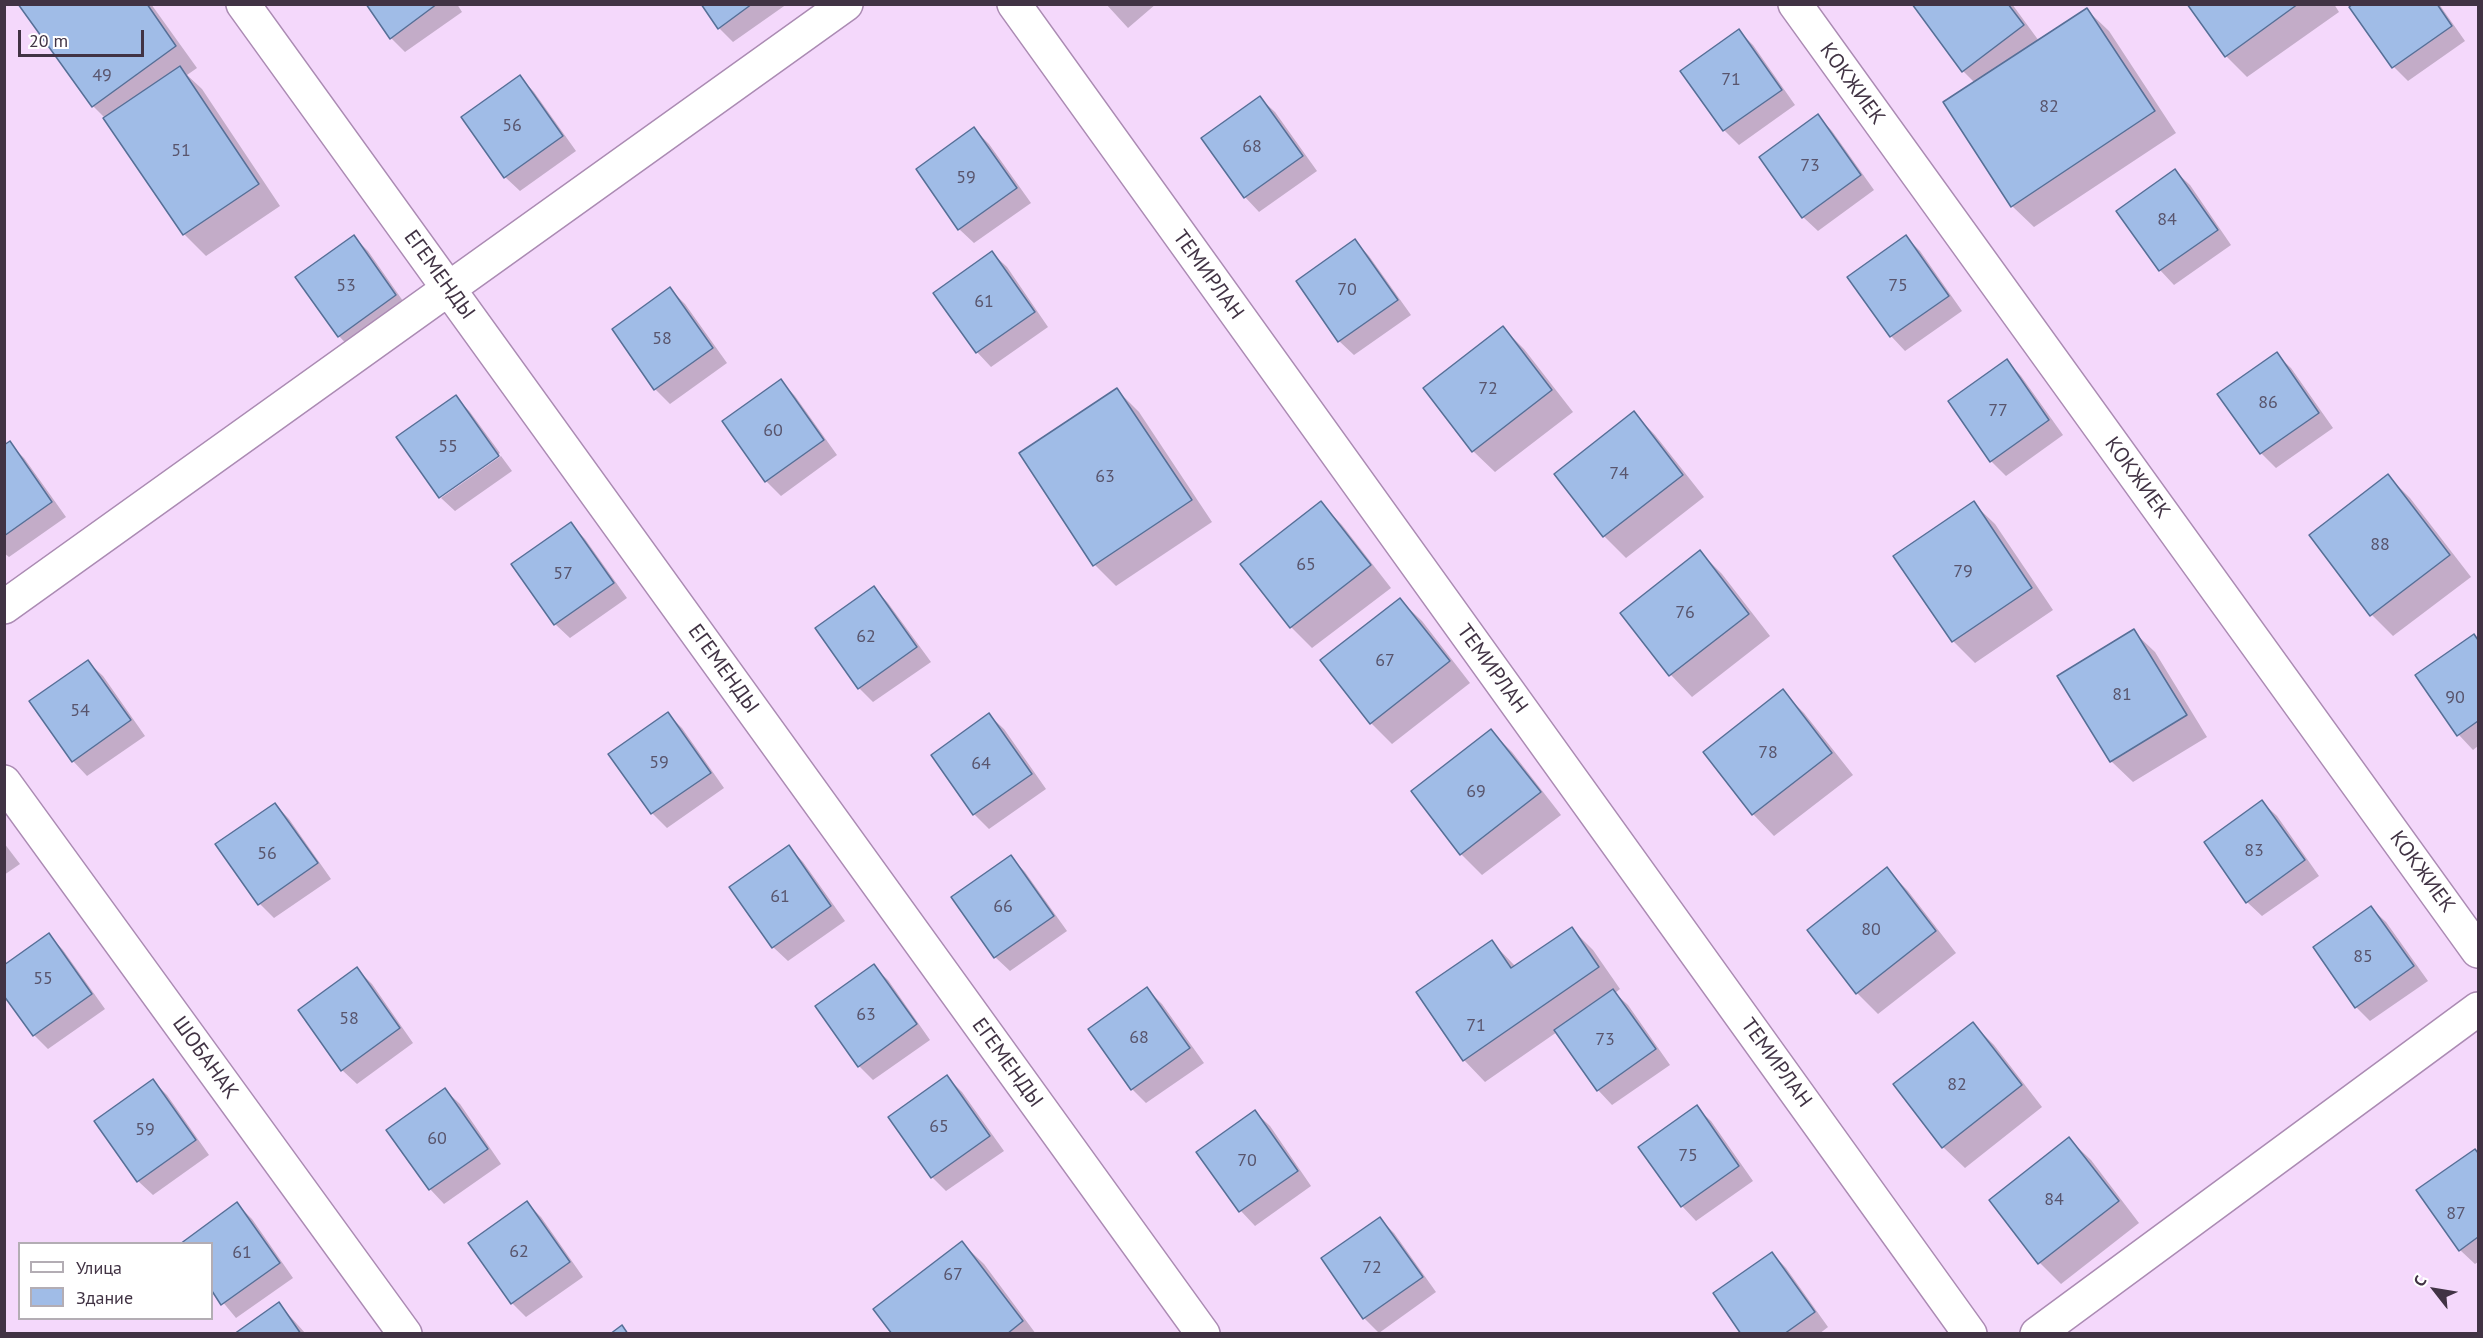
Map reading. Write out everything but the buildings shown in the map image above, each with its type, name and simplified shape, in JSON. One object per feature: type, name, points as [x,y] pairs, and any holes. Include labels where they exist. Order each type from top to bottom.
[{"type":"street","name":"ЕГЕМЕНДЫ","points":[[243,4],[1203,1334]]},
{"type":"street","points":[[4,607],[450,290],[846,4]]},
{"type":"street","name":"ТЕМИРЛАН","points":[[1014,4],[1970,1334]]},
{"type":"street","name":"КОКЖИЕК","points":[[1795,4],[2478,951]]},
{"type":"street","name":"ШОБАНАК","points":[[4,782],[405,1334]]},
{"type":"street","points":[[2037,1334],[2478,1009]]}]
